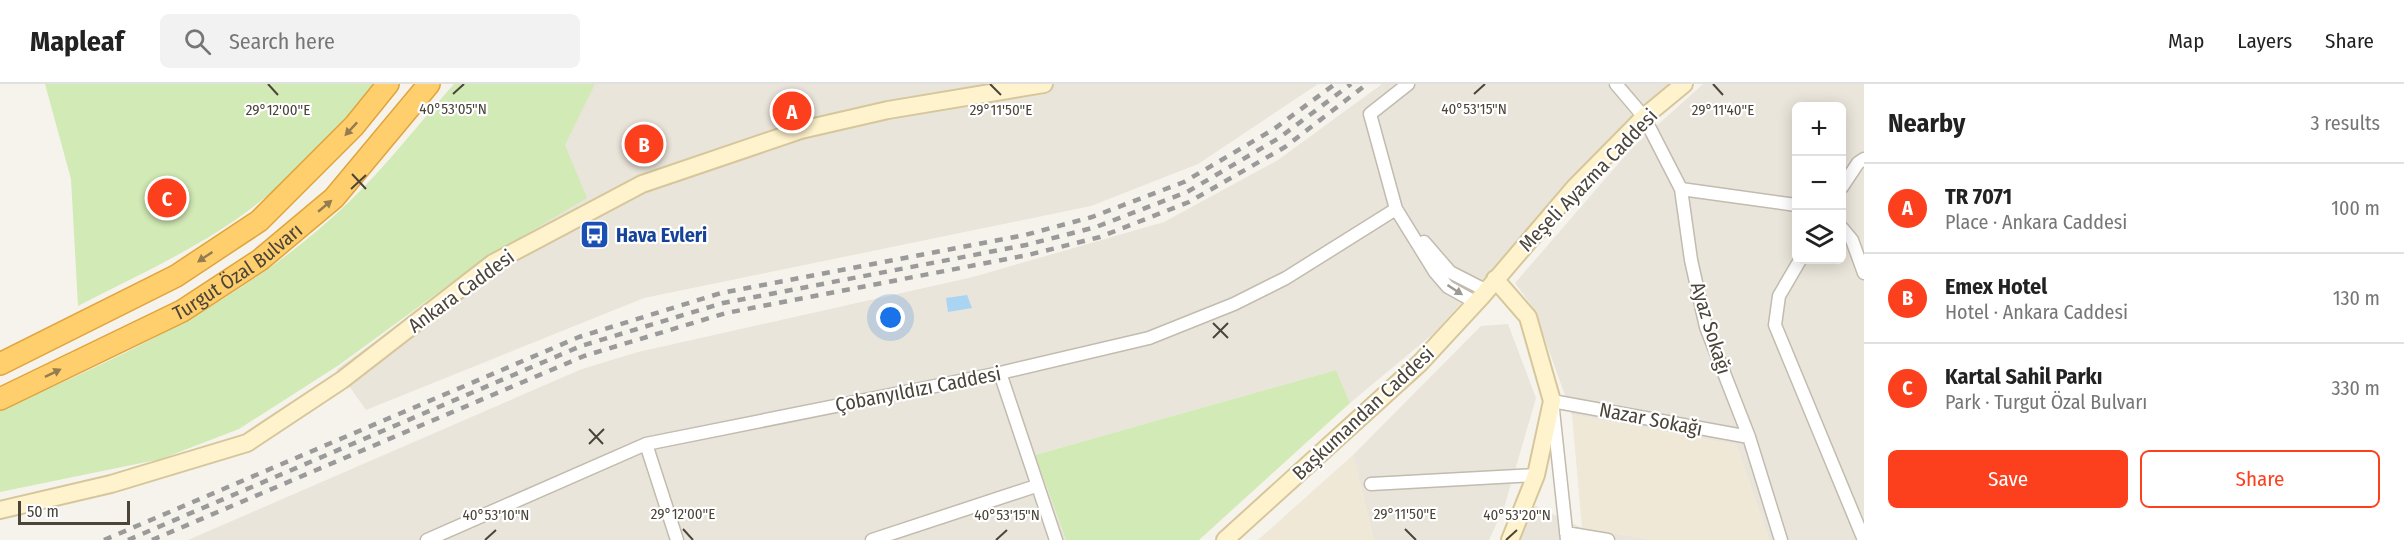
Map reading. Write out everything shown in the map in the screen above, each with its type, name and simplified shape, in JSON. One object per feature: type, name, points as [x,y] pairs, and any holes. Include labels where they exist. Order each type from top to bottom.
[{"type":"highway","name":"Turgut Özal Bulvarı","points":[[0,364],[176,276],[259,221],[354,126],[388,84]]},
{"type":"highway","name":"Turgut Özal Bulvarı","points":[[0,399],[182,311],[260,260],[334,198],[429,84]]},
{"type":"main road","name":"Ankara Caddesi","points":[[0,510],[111,484],[247,443],[342,380],[493,263],[642,184],[801,130],[888,110],[1044,84]]},
{"type":"main road","name":"Meşeli Ayazma Caddesi","points":[[1486,291],[1575,187],[1644,117],[1684,84]]},
{"type":"main road","points":[[1486,291],[1528,317],[1552,401],[1536,475],[1510,540]]},
{"type":"main road","name":"Başkumandan Caddesi","points":[[1225,540],[1420,363],[1486,291]]},
{"type":"street","points":[[1408,84],[1370,114],[1396,209],[1450,272],[1486,291]]},
{"type":"street","name":"Ayaz Sokağı","points":[[1616,84],[1644,117],[1681,189],[1691,260],[1706,327],[1749,437],[1781,540]]},
{"type":"street","points":[[1846,181],[1858,163],[1864,159]]},
{"type":"street","points":[[1681,189],[1792,205]]},
{"type":"street","name":"Çobanyıldızı Caddesi","points":[[427,540],[646,444],[1000,373],[1149,338],[1234,304],[1286,278],[1396,209]]},
{"type":"street","points":[[1846,233],[1852,240],[1864,273]]},
{"type":"street","points":[[1798,264],[1779,296],[1775,325],[1864,540]]},
{"type":"street","points":[[1000,373],[1056,540]]},
{"type":"street","points":[[1552,401],[1566,537],[1608,540]]},
{"type":"street","name":"Nazar Sokağı","points":[[1552,401],[1749,437]]},
{"type":"street","points":[[646,444],[677,540]]},
{"type":"street","points":[[1371,484],[1536,475]]},
{"type":"street","points":[[872,540],[1036,486]]},
{"type":"shaded area","points":[[592,84],[1318,84],[1198,164],[1091,206],[644,298],[366,410],[337,369],[568,202],[562,148]]},
{"type":"shaded area","points":[[1382,84],[1674,84],[1607,142],[1434,333],[1350,403],[1336,370],[1035,455],[1066,540],[188,540],[582,369],[638,352],[973,277],[1164,222],[1278,160]]},
{"type":"shaded area","points":[[1703,84],[1864,84],[1864,540],[1769,540],[1736,445],[1572,415],[1534,309],[1515,283],[1632,148]]},
{"type":"shaded area","points":[[1508,324],[1536,398],[1504,508],[1489,540],[1374,540],[1353,455],[1481,326]]},
{"type":"shaded area","points":[[1572,415],[1736,445],[1769,540],[1655,540],[1582,528]]},
{"type":"shaded area","points":[[1353,455],[1374,540],[1258,540]]},
{"type":"shaded area","points":[[1536,506],[1582,528],[1655,540],[1512,540],[1527,511]]},
{"type":"green space","points":[[45,84],[374,84],[311,156],[257,204],[200,243],[78,306],[71,179]]},
{"type":"green space","points":[[454,84],[595,84],[565,145],[587,198],[484,259],[339,365],[239,429],[161,459],[0,492],[0,410],[140,345],[229,295],[272,266],[313,235],[364,187]]},
{"type":"green space","points":[[1336,370],[1350,403],[1199,540],[1066,540],[1035,455]]},
{"type":"water","points":[[967,295],[972,308],[948,312],[946,298]]},
{"type":"railway","points":[[104,540],[579,337],[721,293],[1025,235],[1092,217],[1184,182],[1274,129],[1335,84]]},
{"type":"railway","points":[[128,540],[581,346],[723,303],[1026,245],[1096,227],[1187,192],[1279,138],[1351,84]]},
{"type":"railway","points":[[152,540],[584,356],[726,313],[1028,255],[1100,237],[1189,202],[1285,147],[1367,84]]},
{"type":"place","name":"TR 7071","points":[[792,111]]},
{"type":"place","name":"Emex Hotel","points":[[644,144]]},
{"type":"place","name":"Kartal Sahil Parkı","points":[[167,198]]},
{"type":"place","name":"Hava Evleri","points":[[595,235]]}]
